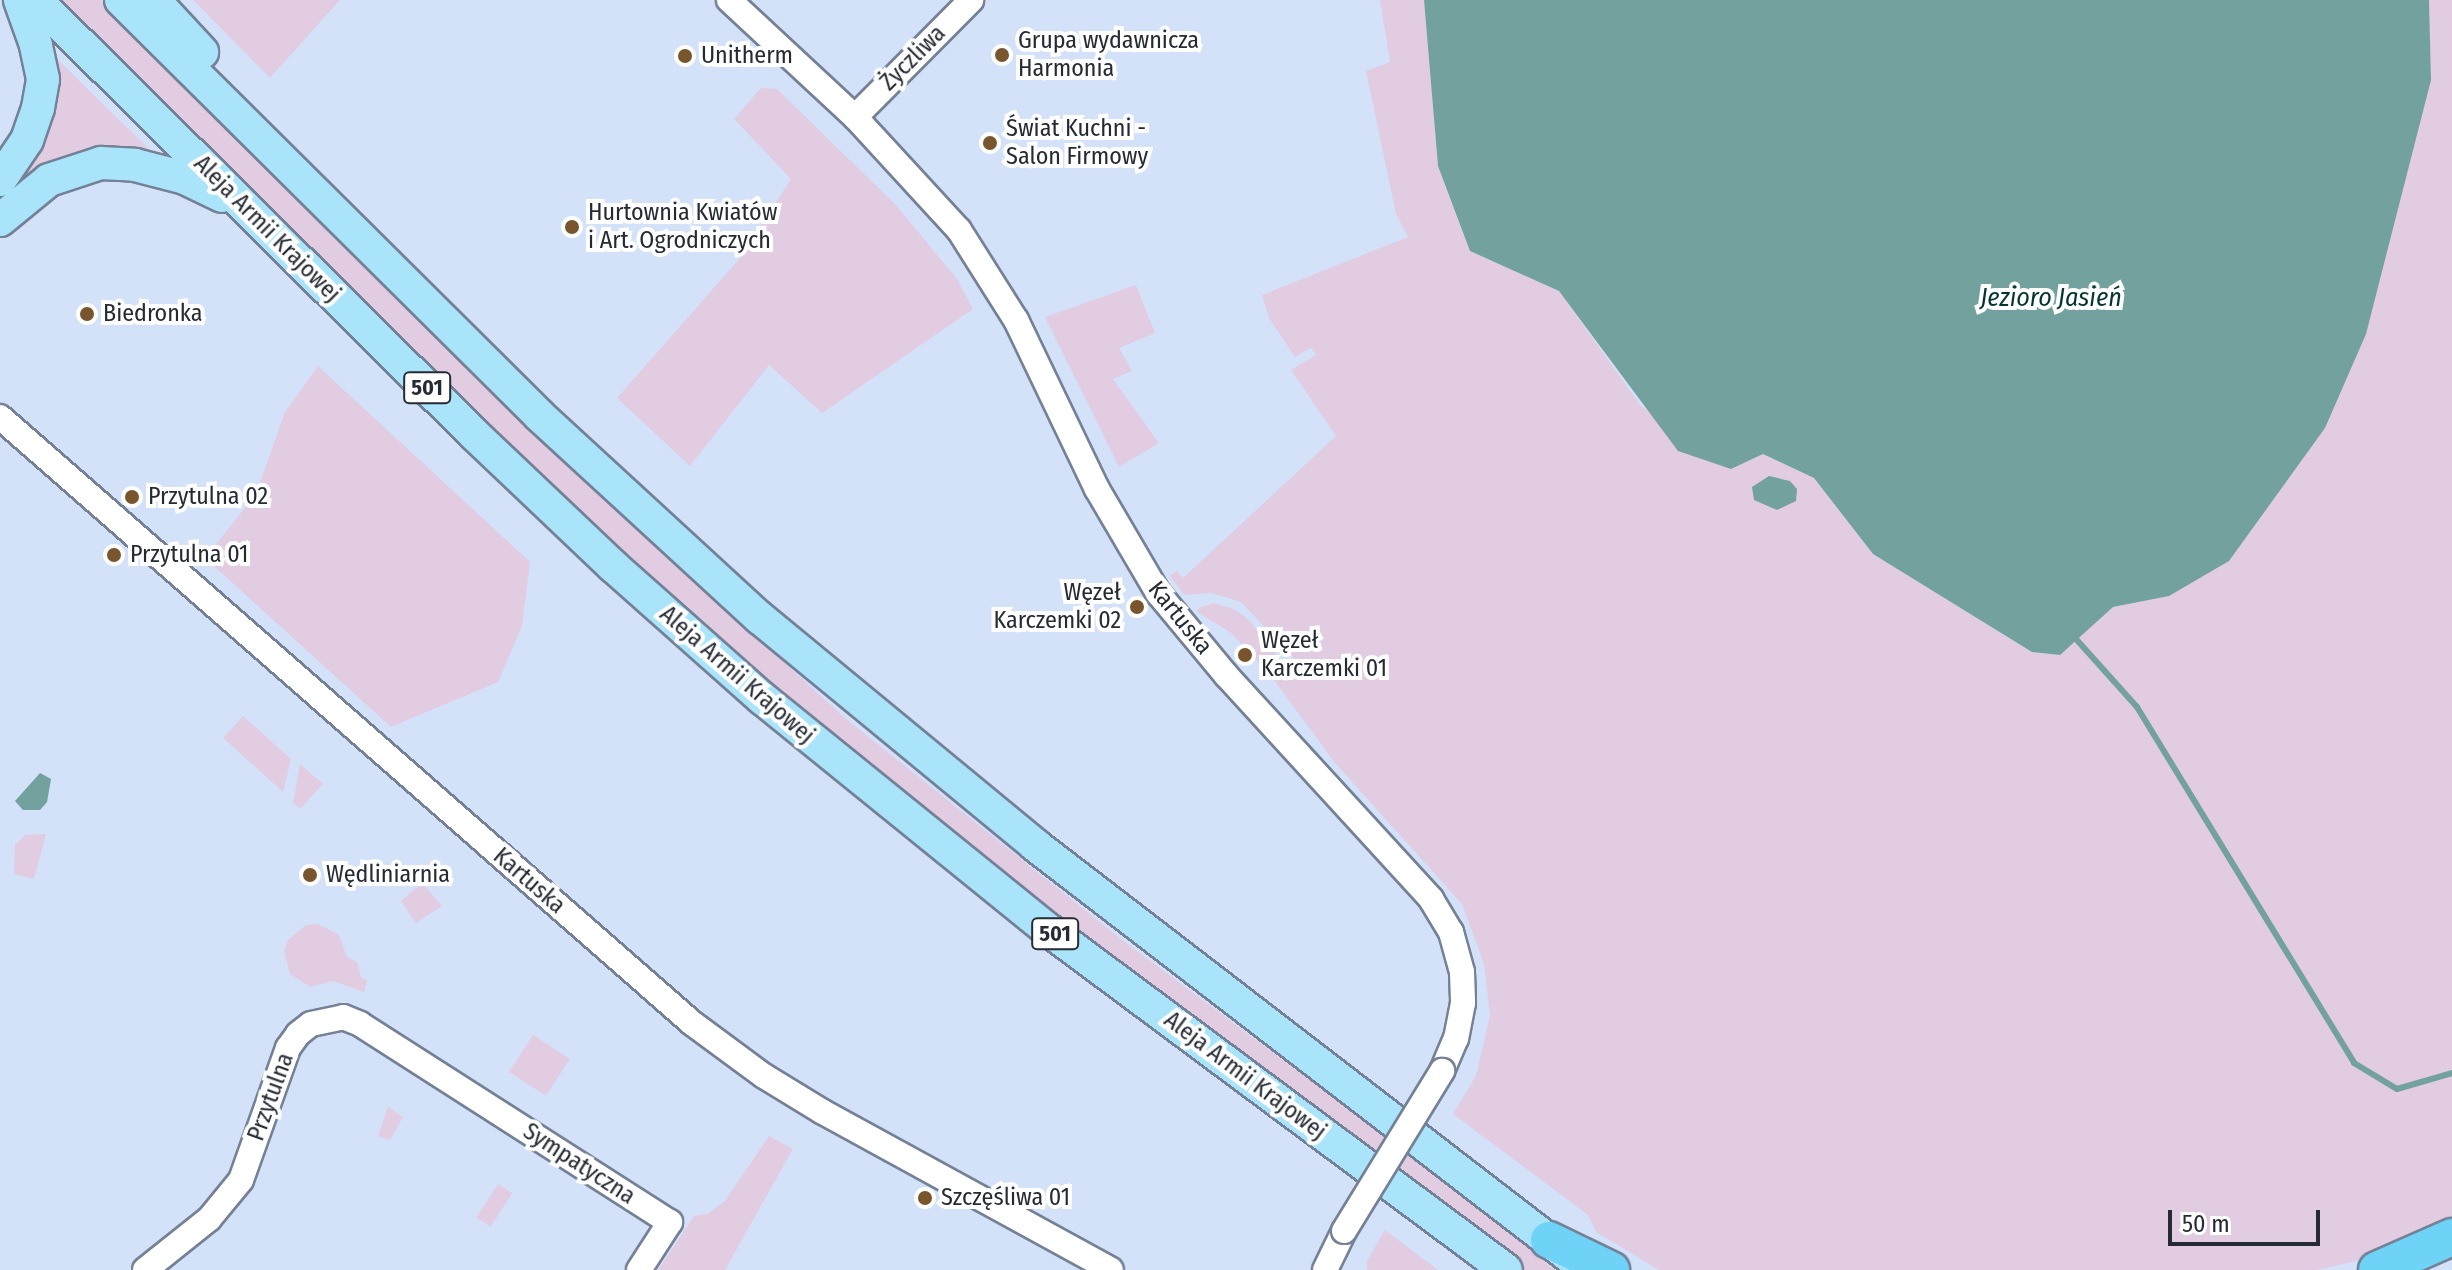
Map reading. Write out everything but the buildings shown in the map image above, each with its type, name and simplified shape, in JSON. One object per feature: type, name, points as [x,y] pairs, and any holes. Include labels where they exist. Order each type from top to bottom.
[{"type":"highway","points":[[2377,1270],[2452,1237]]},
{"type":"highway","points":[[1549,1240],[1611,1270]]},
{"type":"main road","points":[[0,180],[27,140],[38,108],[43,79],[36,45],[20,0]]},
{"type":"main road","name":"Aleja Armii Krajowej","points":[[36,0],[555,511],[806,735],[1050,931],[1506,1270]]},
{"type":"main road","name":"501","points":[[121,0],[540,416],[770,627],[1013,828],[1588,1270]]},
{"type":"main road","points":[[154,0],[294,153],[297,176]]},
{"type":"main road","points":[[0,220],[49,180],[101,163],[135,165],[185,178],[244,206]]},
{"type":"street","name":"Kartuska","points":[[729,0],[855,117],[959,230],[990,274],[1016,320],[1097,489],[1158,593],[1226,675],[1431,899],[1451,932],[1462,972],[1461,1015],[1442,1071],[1322,1264]]},
{"type":"street","name":"Życzliwa","points":[[855,117],[971,0]]},
{"type":"street","name":"Kartuska","points":[[0,417],[692,1023],[764,1076],[811,1105],[1111,1270]]},
{"type":"street","name":"Przytulna","points":[[145,1270],[209,1219],[241,1180],[288,1048],[298,1034],[311,1024],[343,1017],[360,1024],[440,1075]]},
{"type":"street","name":"Sympatyczna","points":[[440,1075],[670,1222],[639,1270]]},
{"type":"shaded area","points":[[55,0],[102,0],[643,533],[845,718],[1121,939],[1564,1270],[1524,1270],[1109,959],[749,668],[472,416]]},
{"type":"shaded area","points":[[193,0],[340,0],[270,78]]},
{"type":"shaded area","points":[[1380,0],[1424,0],[1438,166],[1470,251],[1559,291],[1641,406],[1731,469],[1763,454],[1814,478],[1873,554],[2032,652],[2059,655],[2113,607],[2169,596],[2431,80],[2429,0],[2452,0],[2452,1224],[2356,1261],[2317,1270],[1659,1270],[1596,1232],[1588,1215],[1453,1114],[1476,1076],[1490,1015],[1484,964],[1462,904],[1335,763],[1271,676],[1231,633],[1197,612],[1199,608],[1213,603],[1234,609],[1247,618],[1289,669],[1297,661],[1241,602],[1212,593],[1184,595],[1170,576],[1177,571],[1183,578],[1336,436],[1291,370],[1316,355],[1311,348],[1295,357],[1269,318],[1262,295],[1408,237],[1396,214],[1366,71],[1390,62]]},
{"type":"shaded area","points":[[55,57],[151,151],[103,145],[36,168],[0,206],[0,195],[31,163],[55,105]]},
{"type":"shaded area","points":[[761,88],[777,89],[896,205],[957,279],[973,309],[822,413],[769,365],[690,466],[617,398],[741,257],[791,179],[734,119]]},
{"type":"shaded area","points":[[1136,285],[1155,333],[1119,348],[1132,371],[1113,379],[1159,443],[1119,467],[1045,317]]},
{"type":"shaded area","points":[[318,366],[530,562],[522,626],[498,682],[391,727],[205,558],[256,494],[285,412]]},
{"type":"shaded area","points":[[243,716],[291,759],[283,792],[223,738]]},
{"type":"shaded area","points":[[300,764],[323,784],[300,809],[293,803]]},
{"type":"shaded area","points":[[46,834],[34,879],[14,874],[15,845],[25,835]]},
{"type":"shaded area","points":[[422,883],[442,906],[416,923],[401,901]]},
{"type":"shaded area","points":[[318,924],[339,935],[347,957],[357,962],[361,977],[367,981],[364,992],[333,981],[310,987],[290,974],[284,951],[288,940],[306,925]]},
{"type":"shaded area","points":[[533,1035],[570,1059],[546,1096],[509,1072]]},
{"type":"shaded area","points":[[388,1107],[403,1117],[390,1140],[378,1136]]},
{"type":"shaded area","points":[[769,1136],[793,1149],[725,1270],[658,1270],[694,1216],[707,1214],[724,1202]]},
{"type":"shaded area","points":[[498,1184],[512,1193],[490,1227],[476,1218]]},
{"type":"shaded area","points":[[1385,1230],[1438,1270],[1367,1270],[1367,1261]]},
{"type":"water","name":"Jezioro Jasień","points":[[1424,0],[2429,0],[2431,80],[2366,334],[2325,428],[2229,561],[2169,596],[2113,607],[2060,655],[2032,652],[1873,554],[1814,478],[1763,454],[1731,469],[1678,451],[1559,291],[1470,251],[1438,166]]},
{"type":"water","points":[[1769,476],[1790,481],[1797,489],[1796,501],[1777,510],[1754,500],[1752,487]]},
{"type":"water","points":[[40,773],[51,779],[47,802],[40,810],[23,810],[15,801]]},
{"type":"waterway","points":[[2076,639],[2137,707],[2354,1063],[2397,1089],[2452,1073]]},
{"type":"place","name":"Grupa wydawnicza Harmonia","points":[[1002,55]]},
{"type":"place","name":"Unitherm","points":[[685,56]]},
{"type":"place","name":"Świat Kuchni - Salon Firmowy","points":[[990,143]]},
{"type":"place","name":"Hurtownia Kwiatów i Art. Ogrodniczych","points":[[572,227]]},
{"type":"place","name":"Biedronka","points":[[87,314]]},
{"type":"place","name":"Przytulna 02","points":[[132,497]]},
{"type":"place","name":"Przytulna 01","points":[[114,555]]},
{"type":"place","name":"Węzeł Karczemki 02","points":[[1137,607]]},
{"type":"place","name":"Węzeł Karczemki 01","points":[[1245,655]]},
{"type":"place","name":"Wędliniarnia","points":[[310,875]]},
{"type":"place","name":"Szczęśliwa 01","points":[[925,1198]]}]
